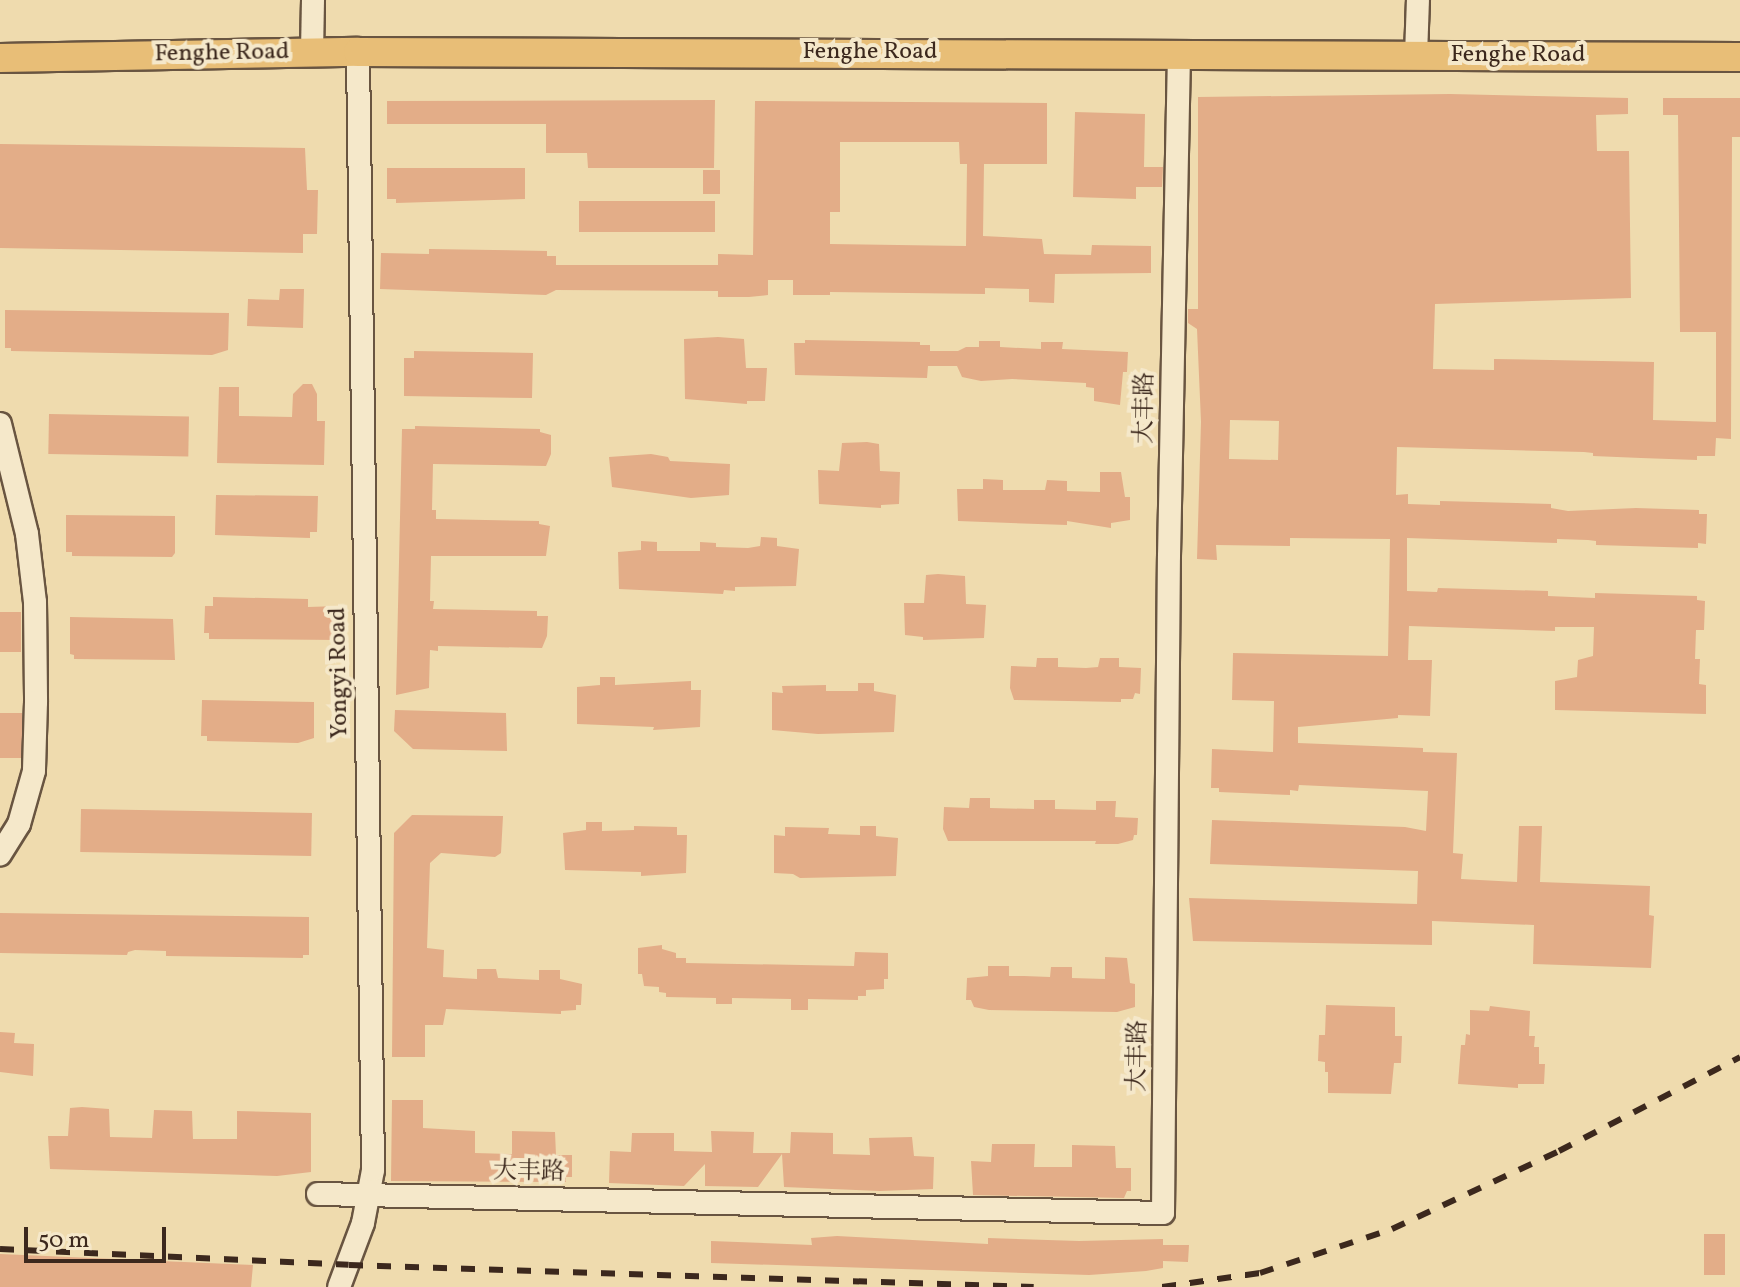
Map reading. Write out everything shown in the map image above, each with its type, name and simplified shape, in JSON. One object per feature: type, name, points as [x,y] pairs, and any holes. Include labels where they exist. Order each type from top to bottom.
[{"type":"main road","name":"Fenghe Road","points":[[0,58],[312,52],[1740,57]]},
{"type":"street","points":[[312,52],[313,0]]},
{"type":"street","points":[[1416,56],[1418,0]]},
{"type":"street","name":"Yongyi Road","points":[[339,1287],[371,1195],[373,1145],[358,52]]},
{"type":"street","name":"大丰路","points":[[318,1194],[1163,1213],[1169,541],[1179,54]]},
{"type":"street","points":[[0,424],[27,534],[35,602],[36,702],[34,771],[19,824],[0,854]]},
{"type":"building","points":[[1450,94],[1628,98],[1628,114],[1596,115],[1597,151],[1629,151],[1631,298],[1435,304],[1433,369],[1494,370],[1494,359],[1654,362],[1653,420],[1716,422],[1716,332],[1680,332],[1678,115],[1663,115],[1663,98],[1740,98],[1740,137],[1732,137],[1731,439],[1716,438],[1715,456],[1697,456],[1697,460],[1593,456],[1593,453],[1584,452],[1397,447],[1396,495],[1408,494],[1408,504],[1440,505],[1440,501],[1551,504],[1551,508],[1568,511],[1636,508],[1699,510],[1699,514],[1707,514],[1706,544],[1698,543],[1698,548],[1596,545],[1596,541],[1588,540],[1557,539],[1557,543],[1407,538],[1407,591],[1437,592],[1438,588],[1548,591],[1548,596],[1595,598],[1595,593],[1697,596],[1697,600],[1705,601],[1704,630],[1696,630],[1695,659],[1700,659],[1699,684],[1706,685],[1706,714],[1555,710],[1555,681],[1577,677],[1578,660],[1593,656],[1594,627],[1555,627],[1555,631],[1409,626],[1408,660],[1432,660],[1430,716],[1398,715],[1398,718],[1298,727],[1298,743],[1423,748],[1423,752],[1457,753],[1453,853],[1463,854],[1461,879],[1517,882],[1519,826],[1542,826],[1540,882],[1650,886],[1649,915],[1654,916],[1651,968],[1533,964],[1534,925],[1432,921],[1432,945],[1193,941],[1189,898],[1417,904],[1418,871],[1210,864],[1212,820],[1405,827],[1426,831],[1428,791],[1299,785],[1298,791],[1290,790],[1290,795],[1219,792],[1219,788],[1211,788],[1212,749],[1273,752],[1274,701],[1232,700],[1233,653],[1388,656],[1390,539],[1290,538],[1290,546],[1216,545],[1217,560],[1197,559],[1201,422],[1197,329],[1188,323],[1188,309],[1198,309],[1198,97]],"holes":[[[1230,420],[1279,421],[1278,460],[1229,459]]]},
{"type":"building","points":[[715,100],[714,168],[588,168],[587,153],[546,153],[546,124],[387,124],[387,101]]},
{"type":"building","points":[[755,101],[1047,103],[1047,164],[984,164],[983,236],[1042,239],[1044,254],[1091,255],[1092,245],[1151,246],[1151,273],[1055,274],[1054,303],[1029,302],[1029,289],[985,288],[985,294],[830,292],[830,295],[793,295],[793,280],[768,280],[768,295],[749,297],[718,297],[718,291],[556,290],[546,295],[380,289],[381,253],[429,254],[429,249],[547,251],[547,256],[556,256],[556,265],[718,265],[718,254],[753,255]],"holes":[[[840,142],[959,142],[960,164],[967,164],[966,246],[830,244],[830,212],[840,212]]]},
{"type":"building","points":[[1075,112],[1145,114],[1144,167],[1163,167],[1162,187],[1136,187],[1136,199],[1073,197]]},
{"type":"building","points":[[0,144],[305,148],[307,190],[318,190],[317,234],[303,234],[303,253],[0,248]]},
{"type":"building","points":[[387,168],[525,168],[525,199],[396,203],[396,199],[387,199]]},
{"type":"building","points":[[703,170],[720,170],[720,194],[703,194]]},
{"type":"building","points":[[579,201],[715,201],[715,232],[579,232]]},
{"type":"building","points":[[280,289],[304,289],[303,328],[247,326],[248,299],[279,300]]},
{"type":"building","points":[[5,310],[229,313],[228,350],[212,355],[11,351],[11,348],[5,348]]},
{"type":"building","points":[[684,339],[744,339],[746,368],[767,368],[765,401],[747,401],[747,404],[685,399]]},
{"type":"building","points":[[805,340],[920,342],[920,345],[930,345],[930,351],[979,347],[979,341],[1000,341],[1000,347],[1041,349],[1041,342],[1063,342],[1062,349],[1128,352],[1127,372],[1123,372],[1120,405],[1094,401],[1094,388],[1086,387],[1086,383],[1012,379],[981,381],[962,377],[957,366],[928,366],[927,378],[795,375],[794,343],[805,343]]},
{"type":"building","points":[[414,351],[533,353],[532,398],[404,396],[404,358],[414,358]]},
{"type":"building","points":[[303,384],[312,384],[317,394],[317,421],[325,421],[324,465],[217,463],[219,387],[239,387],[239,416],[292,417],[293,394]]},
{"type":"building","points":[[49,414],[189,416],[188,456],[48,454]]},
{"type":"building","points":[[415,426],[540,429],[540,432],[551,435],[551,454],[546,466],[433,464],[432,510],[436,510],[436,519],[539,521],[539,524],[550,526],[546,556],[431,556],[430,601],[434,601],[433,609],[537,611],[537,616],[548,616],[547,636],[542,648],[438,646],[438,651],[430,650],[429,688],[396,695],[402,429],[415,429]]},
{"type":"building","points":[[842,443],[879,444],[880,471],[900,472],[899,504],[881,505],[881,508],[819,504],[818,470],[839,471]]},
{"type":"building","points":[[651,454],[668,457],[670,461],[730,464],[729,495],[691,498],[612,487],[609,457]]},
{"type":"building","points":[[1100,472],[1121,472],[1125,497],[1130,497],[1130,520],[1111,523],[1111,528],[1067,521],[1067,525],[958,521],[957,489],[983,489],[983,479],[1003,480],[1003,490],[1045,490],[1047,480],[1067,481],[1067,491],[1100,492]]},
{"type":"building","points":[[216,495],[318,496],[317,532],[310,532],[310,538],[215,535]]},
{"type":"building","points":[[66,515],[175,516],[175,553],[172,557],[72,556],[72,552],[66,552]]},
{"type":"building","points":[[761,537],[777,538],[777,546],[799,549],[796,586],[735,587],[735,591],[724,590],[723,594],[619,589],[618,552],[641,550],[641,541],[657,542],[657,551],[700,551],[700,542],[716,543],[716,547],[748,548],[760,546]]},
{"type":"building","points":[[926,575],[965,576],[966,604],[986,605],[984,638],[923,640],[923,637],[905,635],[904,603],[924,603]]},
{"type":"building","points":[[213,597],[308,599],[308,607],[339,606],[339,640],[209,639],[209,633],[204,633],[205,606],[213,606]]},
{"type":"building","points":[[0,612],[21,612],[21,652],[0,652]]},
{"type":"building","points":[[70,617],[173,619],[175,660],[74,659],[74,655],[70,654]]},
{"type":"building","points":[[1037,658],[1058,658],[1058,667],[1086,668],[1098,667],[1100,658],[1119,658],[1119,667],[1141,668],[1140,694],[1135,693],[1133,699],[1121,699],[1121,702],[1014,700],[1010,688],[1011,666],[1036,667]]},
{"type":"building","points":[[600,677],[615,677],[615,685],[691,681],[691,690],[701,690],[700,727],[653,730],[654,727],[577,724],[577,687],[600,685]]},
{"type":"building","points":[[858,683],[874,683],[874,691],[896,695],[894,732],[818,734],[772,730],[772,692],[783,693],[782,686],[826,685],[826,691],[858,691]]},
{"type":"building","points":[[202,700],[314,702],[314,738],[298,743],[207,741],[207,736],[201,736]]},
{"type":"building","points":[[395,710],[506,713],[507,751],[413,749],[394,731]]},
{"type":"building","points":[[0,713],[22,713],[22,758],[0,758]]},
{"type":"building","points":[[970,798],[990,798],[990,808],[1034,809],[1034,800],[1055,800],[1055,809],[1096,810],[1096,801],[1116,801],[1115,817],[1138,818],[1137,835],[1133,840],[1118,844],[1095,844],[1096,841],[948,841],[943,829],[944,807],[969,808]]},
{"type":"building","points":[[81,809],[312,813],[311,856],[80,852]]},
{"type":"building","points":[[412,815],[503,816],[501,853],[495,857],[441,853],[430,863],[427,948],[444,950],[443,977],[477,979],[477,969],[496,969],[498,978],[539,980],[539,970],[560,970],[560,979],[582,984],[581,1005],[576,1005],[576,1010],[561,1011],[561,1014],[446,1009],[443,1025],[425,1025],[425,1057],[392,1057],[394,833]]},
{"type":"building","points":[[586,822],[602,822],[602,831],[634,830],[634,826],[677,827],[677,835],[687,835],[686,873],[641,876],[641,872],[565,870],[563,833],[586,830]]},
{"type":"building","points":[[860,826],[876,826],[876,836],[898,838],[896,876],[800,878],[793,874],[774,873],[774,835],[785,836],[785,827],[829,828],[828,834],[860,835]]},
{"type":"building","points":[[0,913],[309,917],[309,955],[303,955],[303,958],[166,956],[166,951],[135,950],[127,955],[0,953]]},
{"type":"building","points":[[662,945],[662,949],[676,953],[676,958],[686,958],[686,963],[854,966],[855,952],[888,953],[888,979],[884,979],[884,989],[866,990],[866,996],[858,996],[858,1000],[808,999],[808,1010],[791,1010],[791,999],[732,998],[732,1004],[716,1004],[716,998],[666,997],[666,993],[659,992],[659,987],[644,986],[642,974],[638,974],[638,948]]},
{"type":"building","points":[[1105,957],[1127,958],[1130,983],[1135,984],[1135,1007],[1117,1012],[989,1010],[974,1007],[971,1000],[966,1000],[967,978],[988,976],[988,966],[1009,966],[1009,976],[1050,977],[1051,967],[1072,967],[1072,978],[1105,979]]},
{"type":"building","points":[[1326,1005],[1395,1007],[1395,1036],[1402,1036],[1401,1063],[1394,1063],[1391,1094],[1328,1093],[1325,1062],[1318,1061],[1319,1035],[1325,1035]]},
{"type":"building","points":[[1490,1006],[1530,1011],[1529,1036],[1535,1036],[1534,1047],[1539,1047],[1539,1064],[1545,1064],[1544,1084],[1518,1084],[1518,1088],[1458,1084],[1461,1045],[1465,1045],[1466,1034],[1470,1035],[1470,1010],[1489,1011]]},
{"type":"building","points":[[0,1032],[15,1033],[14,1043],[34,1044],[33,1076],[0,1072]]},
{"type":"building","points":[[392,1100],[423,1100],[423,1128],[475,1131],[475,1153],[512,1154],[512,1131],[555,1132],[556,1155],[572,1155],[572,1177],[566,1177],[566,1182],[391,1181]]},
{"type":"building","points":[[70,1108],[109,1109],[110,1137],[152,1138],[154,1110],[192,1111],[193,1139],[237,1139],[237,1111],[311,1113],[311,1172],[277,1176],[50,1169],[48,1136],[68,1136]]},
{"type":"building","points":[[711,1131],[754,1132],[753,1153],[790,1153],[791,1132],[833,1133],[833,1154],[870,1155],[869,1138],[912,1137],[914,1156],[934,1157],[933,1189],[880,1191],[784,1187],[782,1154],[758,1187],[705,1186],[705,1164],[684,1186],[609,1183],[610,1151],[631,1152],[632,1133],[674,1133],[674,1151],[712,1152]]},
{"type":"building","points":[[992,1144],[1035,1144],[1034,1167],[1072,1167],[1072,1145],[1115,1146],[1116,1168],[1131,1168],[1131,1191],[1127,1191],[1124,1198],[973,1195],[971,1161],[991,1162]]},
{"type":"building","points":[[1704,1234],[1725,1234],[1725,1275],[1704,1275]]},
{"type":"building","points":[[837,1236],[988,1244],[988,1238],[1079,1241],[1163,1239],[1163,1245],[1189,1245],[1188,1262],[1163,1261],[1163,1268],[1089,1275],[711,1263],[711,1241],[812,1245],[811,1238]]},
{"type":"building","points":[[0,1254],[253,1265],[251,1287],[0,1287]]},
{"type":"railway","points":[[1162,1287],[1260,1273],[1392,1229],[1559,1151],[1740,1057]]},
{"type":"railway","points":[[0,1249],[349,1265],[1034,1287]]}]
